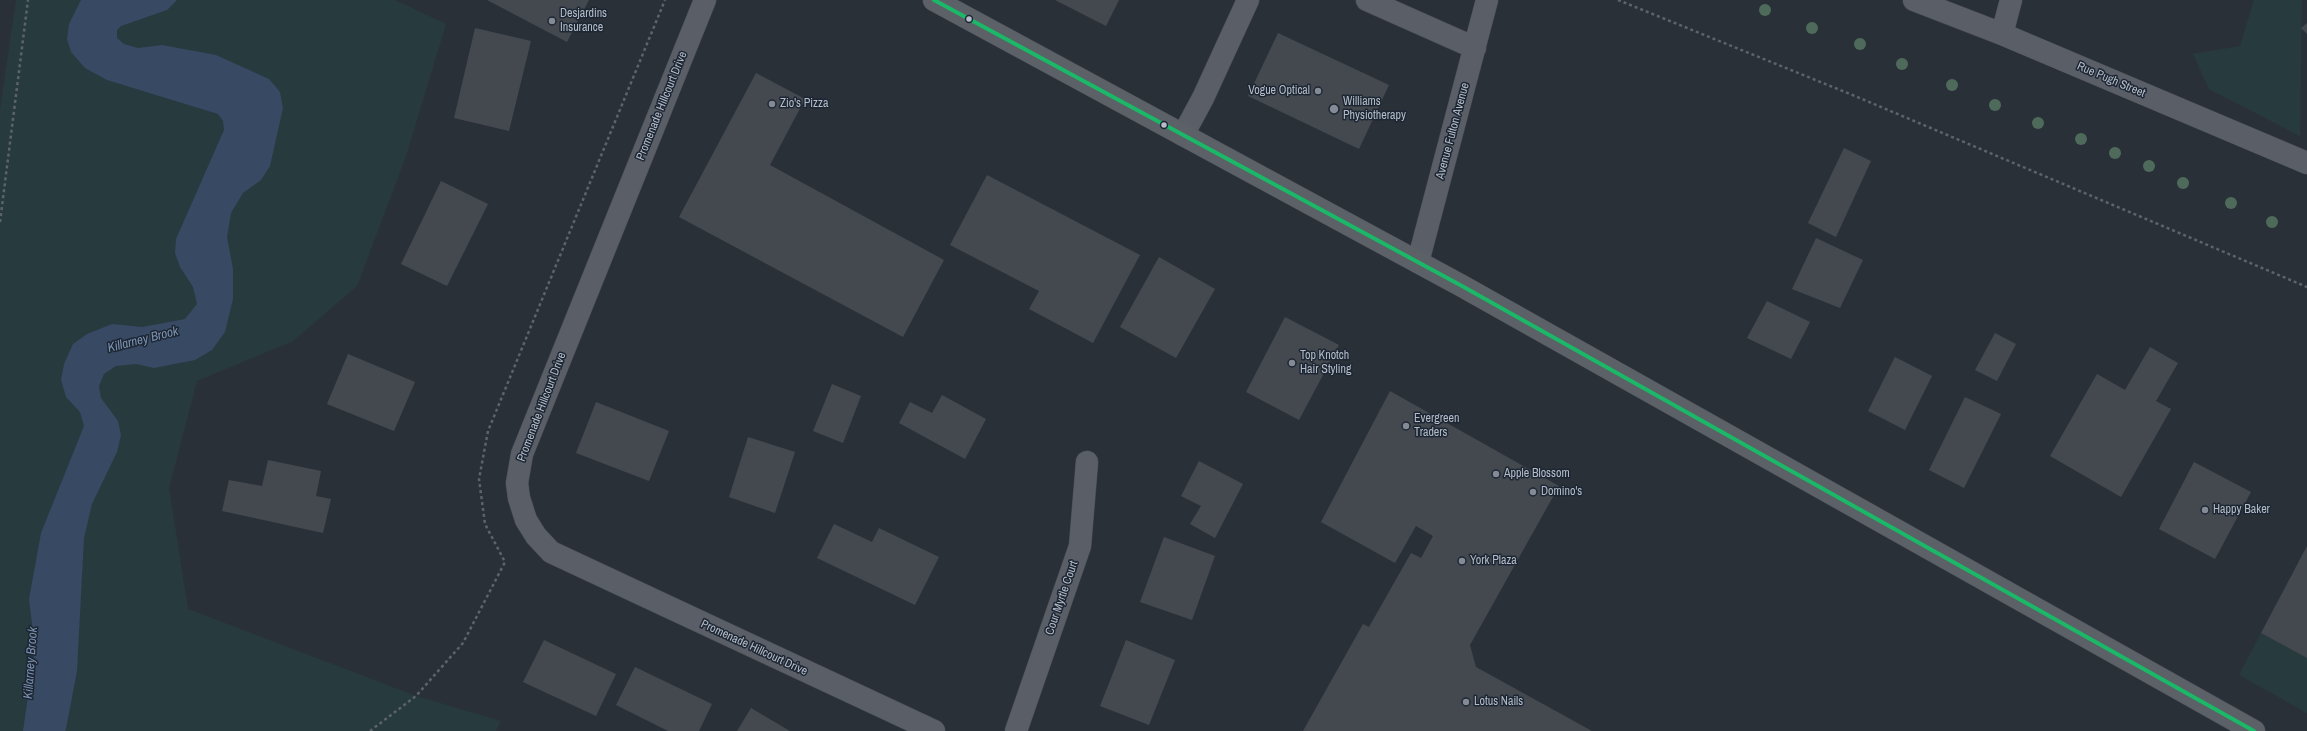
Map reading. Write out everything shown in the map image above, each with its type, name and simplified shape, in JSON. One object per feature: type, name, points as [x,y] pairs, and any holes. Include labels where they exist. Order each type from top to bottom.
[{"type":"main road","points":[[934,0],[1418,262],[1816,483],[2254,731]]},
{"type":"street","name":"Promenade Hillcourt Drive","points":[[705,0],[522,454],[517,483],[519,498],[526,520],[536,536],[551,552],[934,731]]},
{"type":"street","points":[[1183,135],[1203,98],[1248,0]]},
{"type":"street","points":[[1367,0],[1475,48]]},
{"type":"street","name":"Avenue Fulton Avenue","points":[[1418,262],[1487,0]]},
{"type":"street","name":"Rue Pugh Street","points":[[1914,0],[2002,34],[2307,163]]},
{"type":"street","points":[[2002,34],[2011,0]]},
{"type":"street","name":"Cour Myrtle Court","points":[[1016,731],[1080,546],[1087,462]]},
{"type":"path","points":[[0,222],[28,0]]},
{"type":"path","points":[[1618,0],[1855,96],[2307,287]]},
{"type":"green space","points":[[16,0],[395,0],[446,24],[406,156],[357,286],[293,341],[197,381],[169,488],[188,609],[416,696],[501,721],[496,731],[0,731],[0,110]]},
{"type":"green space","points":[[2254,0],[2302,0],[2300,136],[2209,89],[2193,54],[2240,46]]},
{"type":"green space","points":[[2261,633],[2307,658],[2307,713],[2239,675]]},
{"type":"water","name":"Killarney Brook","points":[[81,0],[177,0],[167,10],[121,26],[117,30],[117,38],[124,44],[138,48],[162,45],[216,55],[269,79],[280,92],[283,108],[270,166],[261,180],[243,193],[231,213],[227,237],[233,269],[233,299],[225,332],[212,350],[195,360],[154,368],[136,364],[116,366],[104,374],[99,386],[101,398],[118,421],[121,435],[117,452],[92,504],[84,538],[77,671],[66,729],[65,731],[23,731],[35,649],[29,599],[41,533],[84,426],[80,412],[66,397],[61,380],[64,364],[73,344],[87,334],[112,324],[142,327],[185,319],[197,304],[193,287],[180,267],[175,253],[176,239],[224,130],[223,121],[218,114],[107,80],[85,68],[71,52],[67,39],[69,24]]},
{"type":"building","name":"Desjardins Insurance","points":[[487,0],[589,0],[567,42]]},
{"type":"building","points":[[1055,0],[1119,0],[1106,26]]},
{"type":"building","points":[[2307,23],[2307,34],[2301,28]]},
{"type":"building","points":[[475,28],[531,41],[509,131],[454,118]]},
{"type":"building","name":"Vogue Optical","points":[[1278,33],[1389,85],[1359,149],[1248,96]]},
{"type":"building","points":[[756,73],[805,99],[770,165],[944,260],[903,337],[679,217]]},
{"type":"building","points":[[1844,148],[1871,161],[1836,237],[1808,223]]},
{"type":"building","points":[[987,175],[1140,255],[1093,343],[1029,309],[1039,291],[950,245]]},
{"type":"building","points":[[441,181],[488,204],[447,286],[401,264]]},
{"type":"building","points":[[1816,238],[1863,260],[1840,308],[1792,289]]},
{"type":"building","points":[[1159,257],[1215,289],[1176,358],[1120,327]]},
{"type":"building","points":[[1767,301],[1810,322],[1791,359],[1747,338]]},
{"type":"building","points":[[1285,317],[1339,345],[1299,420],[1246,392]]},
{"type":"building","points":[[1995,333],[2016,344],[1997,381],[1975,370]]},
{"type":"building","points":[[2150,347],[2178,363],[2156,401],[2171,409],[2121,497],[2050,456],[2097,374],[2125,390]]},
{"type":"building","points":[[348,354],[415,382],[394,431],[327,404]]},
{"type":"building","points":[[1895,357],[1932,376],[1905,430],[1868,411]]},
{"type":"building","points":[[832,384],[861,396],[843,443],[813,431]]},
{"type":"building","name":"York Plaza","points":[[1390,391],[1559,486],[1470,645],[1476,667],[1592,731],[1303,731],[1363,624],[1369,627],[1411,553],[1421,558],[1433,536],[1416,526],[1395,563],[1321,522]]},
{"type":"building","points":[[942,395],[986,419],[965,459],[899,423],[910,402],[932,413]]},
{"type":"building","points":[[1965,397],[2001,414],[1964,488],[1929,470]]},
{"type":"building","points":[[596,402],[669,431],[649,481],[576,453]]},
{"type":"building","points":[[748,437],[795,452],[775,513],[729,497]]},
{"type":"building","points":[[268,460],[321,471],[316,496],[331,499],[323,533],[222,511],[229,480],[262,486]]},
{"type":"building","points":[[1199,461],[1243,484],[1215,538],[1190,524],[1201,506],[1181,496]]},
{"type":"building","name":"Happy Baker","points":[[2194,462],[2251,492],[2215,559],[2159,529]]},
{"type":"building","points":[[834,524],[872,542],[879,528],[939,557],[915,605],[817,558]]},
{"type":"building","points":[[1164,537],[1215,556],[1192,620],[1140,602]]},
{"type":"building","points":[[2307,546],[2307,658],[2261,633]]},
{"type":"building","points":[[544,640],[616,674],[596,716],[523,682]]},
{"type":"building","points":[[1126,640],[1175,660],[1149,725],[1100,706]]},
{"type":"building","points":[[635,667],[712,704],[699,731],[668,731],[616,705]]},
{"type":"building","points":[[751,708],[790,731],[737,731]]},
{"type":"transit line","points":[[934,0],[1462,286],[2254,731]]},
{"type":"place","name":"Desjardins Insurance","points":[[552,21]]},
{"type":"place","name":"Vogue Optical","points":[[1318,91]]},
{"type":"place","name":"Zio's Pizza","points":[[772,104]]},
{"type":"place","name":"Williams Physiotherapy","points":[[1334,109]]},
{"type":"place","name":"Top Knotch Hair Styling","points":[[1292,363]]},
{"type":"place","name":"Evergreen Traders","points":[[1406,426]]},
{"type":"place","name":"Apple Blossom","points":[[1496,474]]},
{"type":"place","name":"Domino's","points":[[1533,492]]},
{"type":"place","name":"Happy Baker","points":[[2205,510]]},
{"type":"place","name":"York Plaza","points":[[1462,561]]},
{"type":"place","name":"Lotus Nails","points":[[1466,702]]}]
